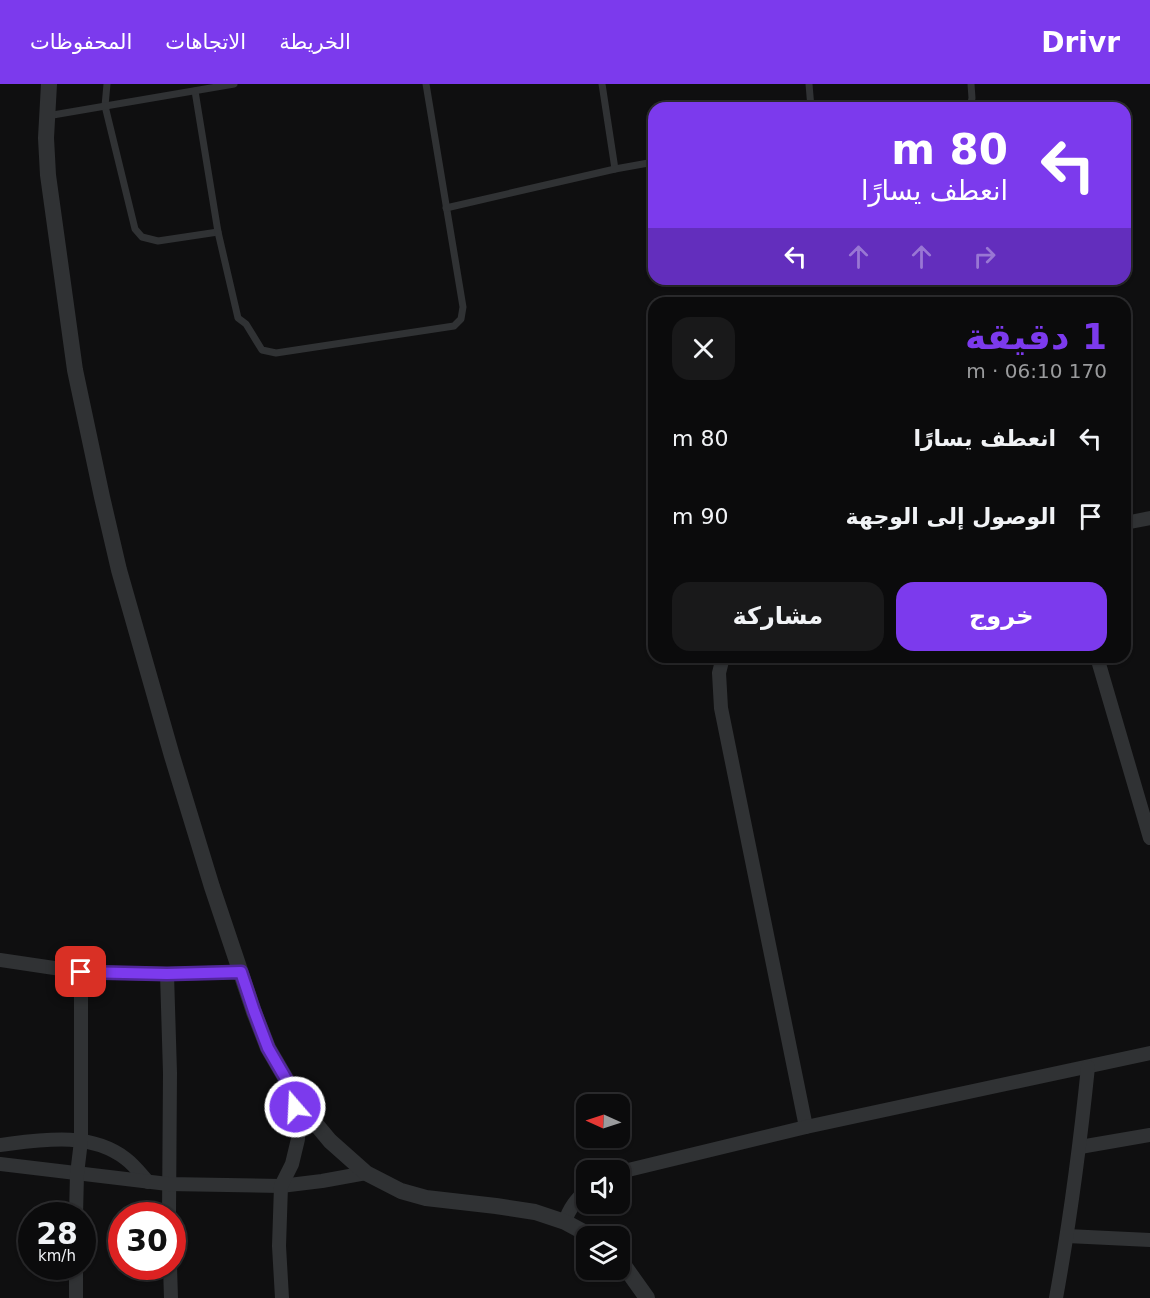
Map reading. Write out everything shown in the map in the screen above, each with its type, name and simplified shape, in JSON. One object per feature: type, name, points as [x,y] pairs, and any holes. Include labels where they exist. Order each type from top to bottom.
[{"type":"street","points":[[49,84],[46,138],[48,175],[75,370],[102,497],[119,570],[160,716],[212,887],[268,1048],[310,1117],[330,1142],[366,1173],[401,1191],[426,1198],[535,1212],[576,1228]]},
{"type":"street","points":[[1131,522],[1150,518]]},
{"type":"street","points":[[722,663],[719,673],[722,708],[806,1127]]},
{"type":"street","points":[[1099,663],[1150,838]]},
{"type":"street","points":[[0,960],[81,972],[167,974],[241,972]]},
{"type":"street","points":[[76,1202],[81,1141],[81,972]]},
{"type":"street","points":[[167,974],[170,1073],[169,1202]]},
{"type":"street","points":[[630,1170],[806,1127],[1150,1053]]},
{"type":"street","points":[[1056,1298],[1080,1147],[1088,1067]]},
{"type":"street","points":[[282,1298],[279,1246],[281,1186],[292,1164],[298,1139],[293,1091]]},
{"type":"street","points":[[1080,1147],[1150,1135]]},
{"type":"street","points":[[0,1145],[48,1140],[81,1141],[102,1145],[126,1159],[148,1182]]},
{"type":"street","points":[[0,1164],[168,1184],[281,1186],[366,1173]]},
{"type":"street","points":[[565,1222],[568,1211],[576,1201]]},
{"type":"street","points":[[1067,1236],[1150,1240]]},
{"type":"street","points":[[630,1274],[647,1298]]},
{"type":"street","points":[[76,1280],[76,1298]]},
{"type":"street","points":[[170,1280],[171,1298]]},
{"type":"lane","points":[[107,84],[105,106],[135,229],[142,237],[158,241],[218,232]]},
{"type":"lane","points":[[47,116],[234,84]]},
{"type":"lane","points":[[195,91],[218,232],[238,318],[246,324],[262,350],[276,353],[454,326],[461,319],[463,308],[426,84]]},
{"type":"lane","points":[[602,84],[615,169]]},
{"type":"lane","points":[[808,84],[810,102]]},
{"type":"lane","points":[[970,84],[971,102]]},
{"type":"lane","points":[[446,208],[648,163]]},
{"type":"route","points":[[81,972],[167,974],[241,972],[268,1048],[293,1091],[295,1107]]}]
